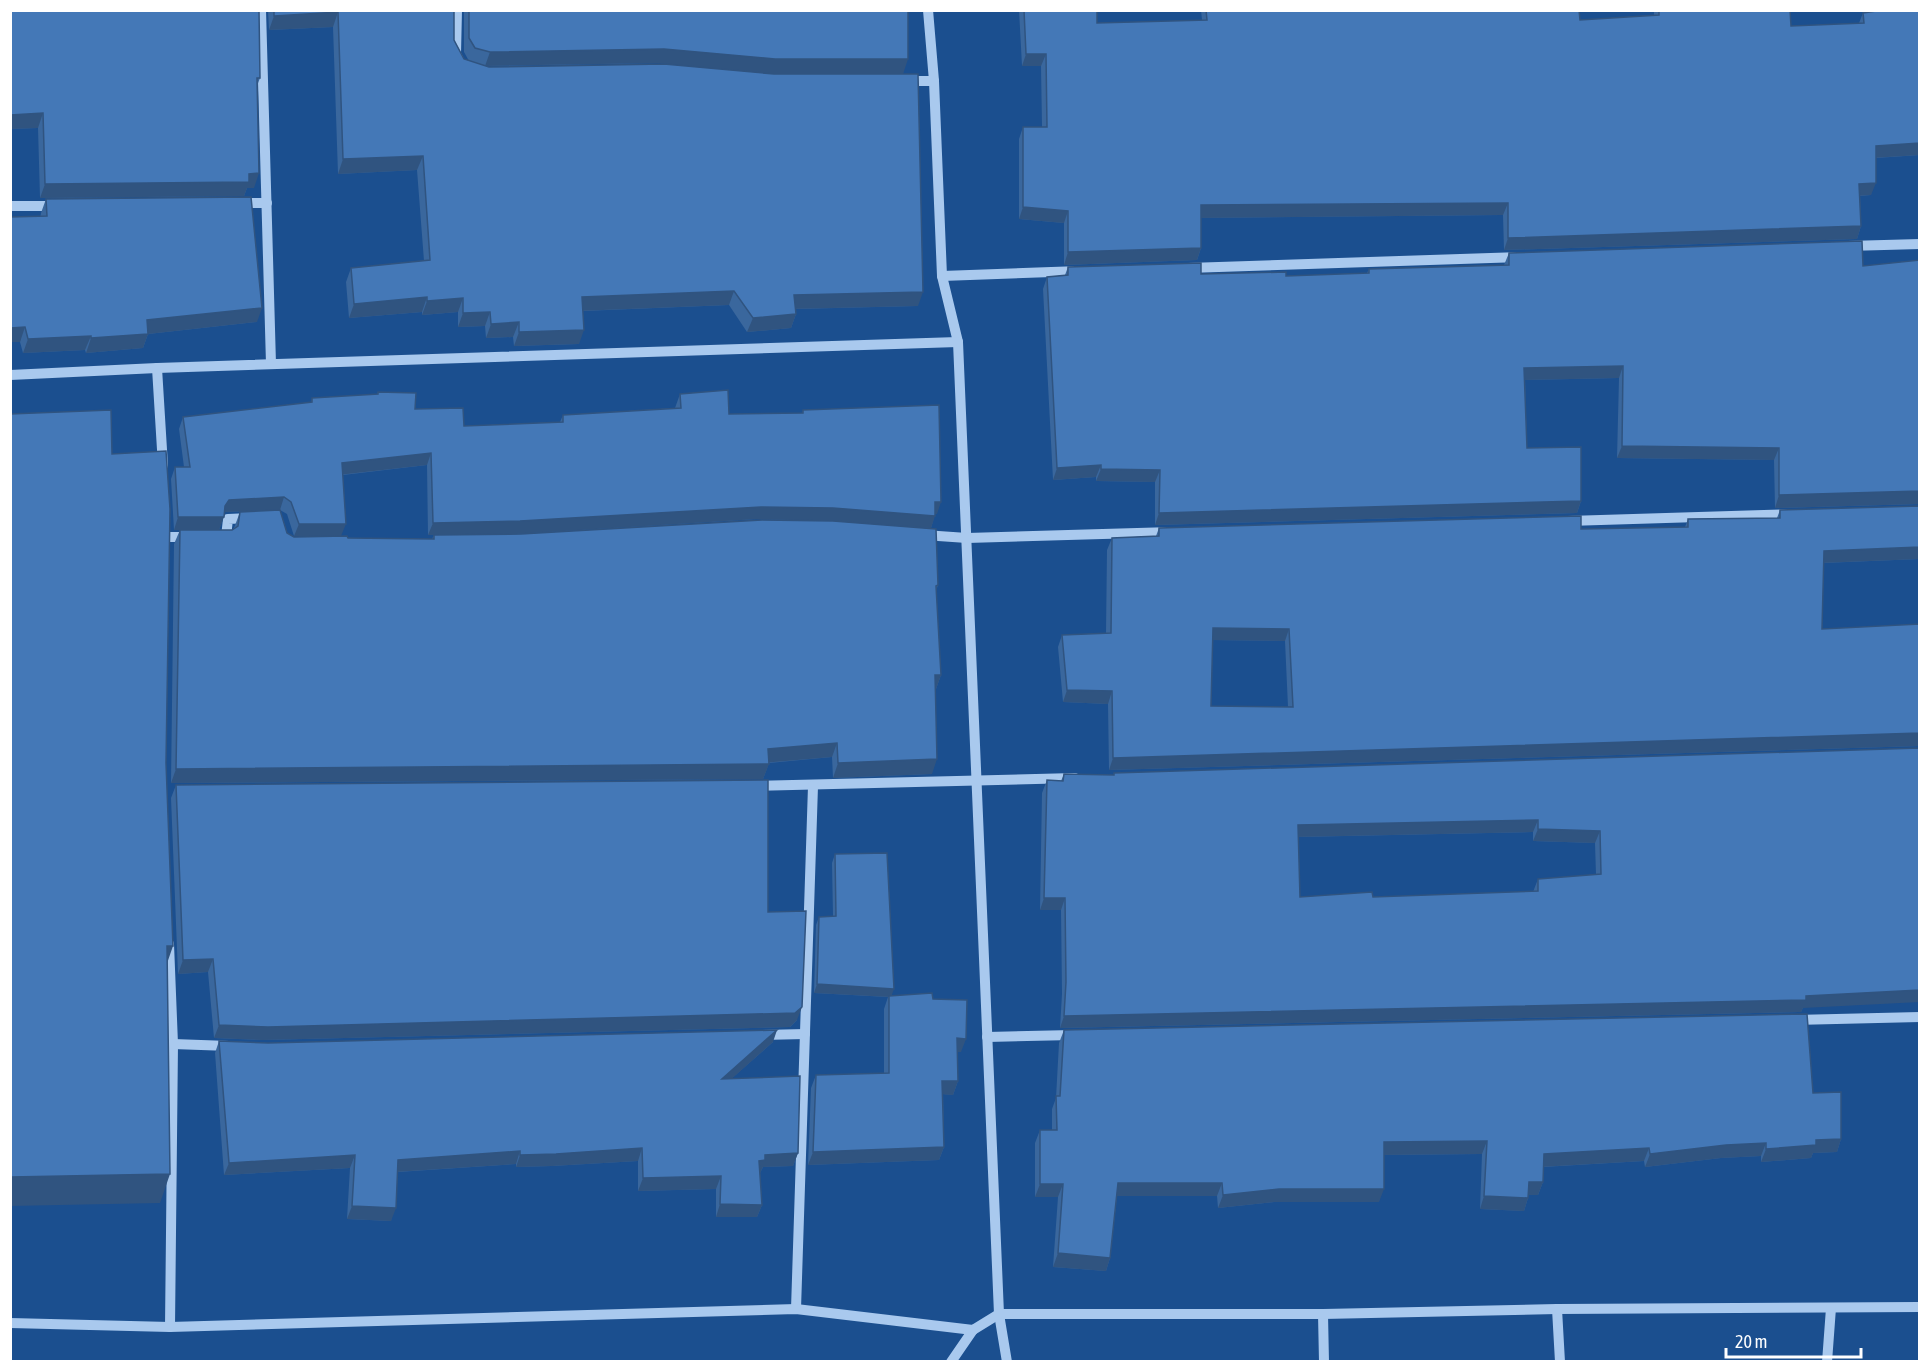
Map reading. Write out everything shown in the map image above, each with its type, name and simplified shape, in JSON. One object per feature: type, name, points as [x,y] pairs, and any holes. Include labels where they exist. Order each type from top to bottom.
[{"type":"street","points":[[261,10],[271,364]]},
{"type":"street","points":[[458,10],[456,54],[465,69]]},
{"type":"street","points":[[928,10],[934,81],[942,276],[958,342],[999,1314],[1007,1362]]},
{"type":"street","points":[[887,81],[934,81]]},
{"type":"street","points":[[220,203],[267,202]]},
{"type":"street","points":[[10,206],[69,205]]},
{"type":"street","points":[[1836,247],[1920,244]]},
{"type":"street","points":[[1181,268],[1538,256]]},
{"type":"street","points":[[942,276],[1097,271]]},
{"type":"street","points":[[10,375],[271,364],[958,342]]},
{"type":"street","points":[[157,368],[164,480]]},
{"type":"street","points":[[1562,521],[1800,514]]},
{"type":"street","points":[[214,537],[226,537],[228,519],[259,518]]},
{"type":"street","points":[[909,534],[967,538],[1181,532]]},
{"type":"street","points":[[166,537],[202,537]]},
{"type":"street","points":[[742,786],[1084,778]]},
{"type":"street","points":[[796,1309],[813,786]]},
{"type":"street","points":[[168,929],[173,1044],[170,1327]]},
{"type":"street","points":[[1788,1020],[1920,1017]]},
{"type":"street","points":[[746,1036],[805,1034]]},
{"type":"street","points":[[987,1037],[1083,1035]]},
{"type":"street","points":[[173,1044],[240,1047]]},
{"type":"street","points":[[951,1362],[973,1330],[999,1314],[1323,1314],[1557,1309],[1920,1307]]},
{"type":"street","points":[[1827,1362],[1831,1308]]},
{"type":"street","points":[[10,1323],[170,1327],[796,1309],[973,1330]]},
{"type":"street","points":[[1557,1309],[1560,1362]]},
{"type":"street","points":[[1323,1314],[1324,1362]]},
{"type":"building","points":[[10,10],[259,10],[260,78],[257,78],[259,173],[249,174],[249,182],[45,184],[43,113],[10,115]]},
{"type":"building","points":[[274,10],[454,10],[454,40],[464,59],[489,67],[664,64],[774,74],[918,74],[923,292],[794,295],[796,314],[753,318],[734,291],[582,297],[584,330],[519,332],[519,322],[491,324],[490,312],[463,313],[463,298],[427,301],[427,297],[354,304],[351,268],[430,260],[423,156],[343,159],[338,12],[274,16]]},
{"type":"building","points":[[469,10],[908,10],[908,59],[775,59],[664,49],[490,52],[475,48],[469,38]]},
{"type":"building","points":[[1024,10],[1097,10],[1097,23],[1207,20],[1206,10],[1579,10],[1580,20],[1659,15],[1659,10],[1790,10],[1791,26],[1864,23],[1863,13],[1883,10],[1920,10],[1920,143],[1876,146],[1876,183],[1859,184],[1861,226],[1508,238],[1508,203],[1201,205],[1201,248],[1068,252],[1068,211],[1023,207],[1023,127],[1047,127],[1046,54],[1026,54]]},
{"type":"building","points":[[251,197],[262,308],[147,320],[148,334],[28,339],[25,327],[10,328],[10,217],[47,216],[46,199]]},
{"type":"building","points":[[1862,241],[1863,266],[1920,260],[1920,491],[1779,495],[1779,448],[1622,446],[1623,366],[1524,368],[1527,448],[1581,447],[1581,501],[1159,513],[1160,470],[1101,469],[1101,465],[1057,468],[1047,277],[1068,275],[1068,267],[1201,263],[1201,274],[1286,272],[1286,276],[1369,273],[1369,269],[1509,265],[1509,253]]},
{"type":"building","points":[[728,390],[729,414],[803,413],[803,410],[939,405],[941,502],[935,502],[935,516],[833,508],[761,507],[520,521],[433,523],[431,453],[342,463],[346,524],[299,524],[291,502],[284,497],[229,500],[225,506],[224,517],[178,517],[175,467],[190,467],[183,417],[312,402],[312,398],[378,394],[378,392],[416,393],[415,409],[463,408],[464,426],[563,422],[563,415],[681,408],[680,394]]},
{"type":"building","points":[[111,410],[112,454],[166,451],[170,509],[166,763],[173,946],[167,946],[170,1174],[10,1177],[10,414]]},
{"type":"building","points":[[1920,506],[1920,547],[1824,551],[1822,629],[1920,624],[1920,733],[1113,758],[1112,691],[1067,690],[1062,635],[1111,633],[1112,538],[1159,536],[1159,528],[1581,516],[1581,529],[1688,527],[1688,519],[1780,518],[1780,510]],"holes":[[[1213,628],[1289,629],[1293,707],[1211,706]]]},
{"type":"building","points":[[280,510],[287,533],[294,537],[434,539],[434,535],[521,534],[762,520],[833,521],[936,529],[938,585],[936,586],[941,675],[935,675],[937,759],[838,763],[837,743],[768,749],[769,764],[176,769],[180,530],[232,530],[238,526],[240,512]]},
{"type":"building","points":[[1920,748],[1920,990],[1806,996],[1806,1000],[1064,1016],[1065,898],[1044,898],[1047,780],[1063,781],[1064,774],[1114,775],[1114,773]],"holes":[[[1538,820],[1538,829],[1600,831],[1601,874],[1538,879],[1538,891],[1373,897],[1372,892],[1300,897],[1298,825]]]},
{"type":"building","points":[[768,780],[768,912],[806,911],[802,1007],[795,1013],[268,1027],[219,1025],[213,959],[183,960],[176,785]]},
{"type":"building","points":[[887,853],[894,989],[817,984],[819,917],[836,916],[835,854]]},
{"type":"building","points":[[932,993],[933,999],[967,1000],[966,1039],[957,1038],[958,1081],[942,1081],[944,1147],[813,1152],[816,1075],[889,1073],[889,996]]},
{"type":"building","points":[[1807,1014],[1813,1093],[1841,1092],[1841,1139],[1816,1140],[1816,1145],[1766,1149],[1766,1143],[1650,1154],[1649,1148],[1544,1154],[1543,1182],[1529,1182],[1528,1198],[1484,1196],[1487,1141],[1384,1142],[1384,1189],[1279,1189],[1223,1195],[1222,1183],[1118,1183],[1110,1258],[1058,1253],[1063,1184],[1040,1184],[1040,1130],[1057,1130],[1056,1096],[1060,1096],[1064,1030]]},
{"type":"building","points":[[777,1030],[722,1079],[800,1076],[798,1153],[765,1155],[765,1160],[759,1161],[762,1205],[720,1204],[721,1176],[643,1178],[642,1148],[520,1155],[520,1151],[398,1160],[396,1208],[352,1206],[355,1155],[229,1163],[219,1041],[268,1043]]}]
